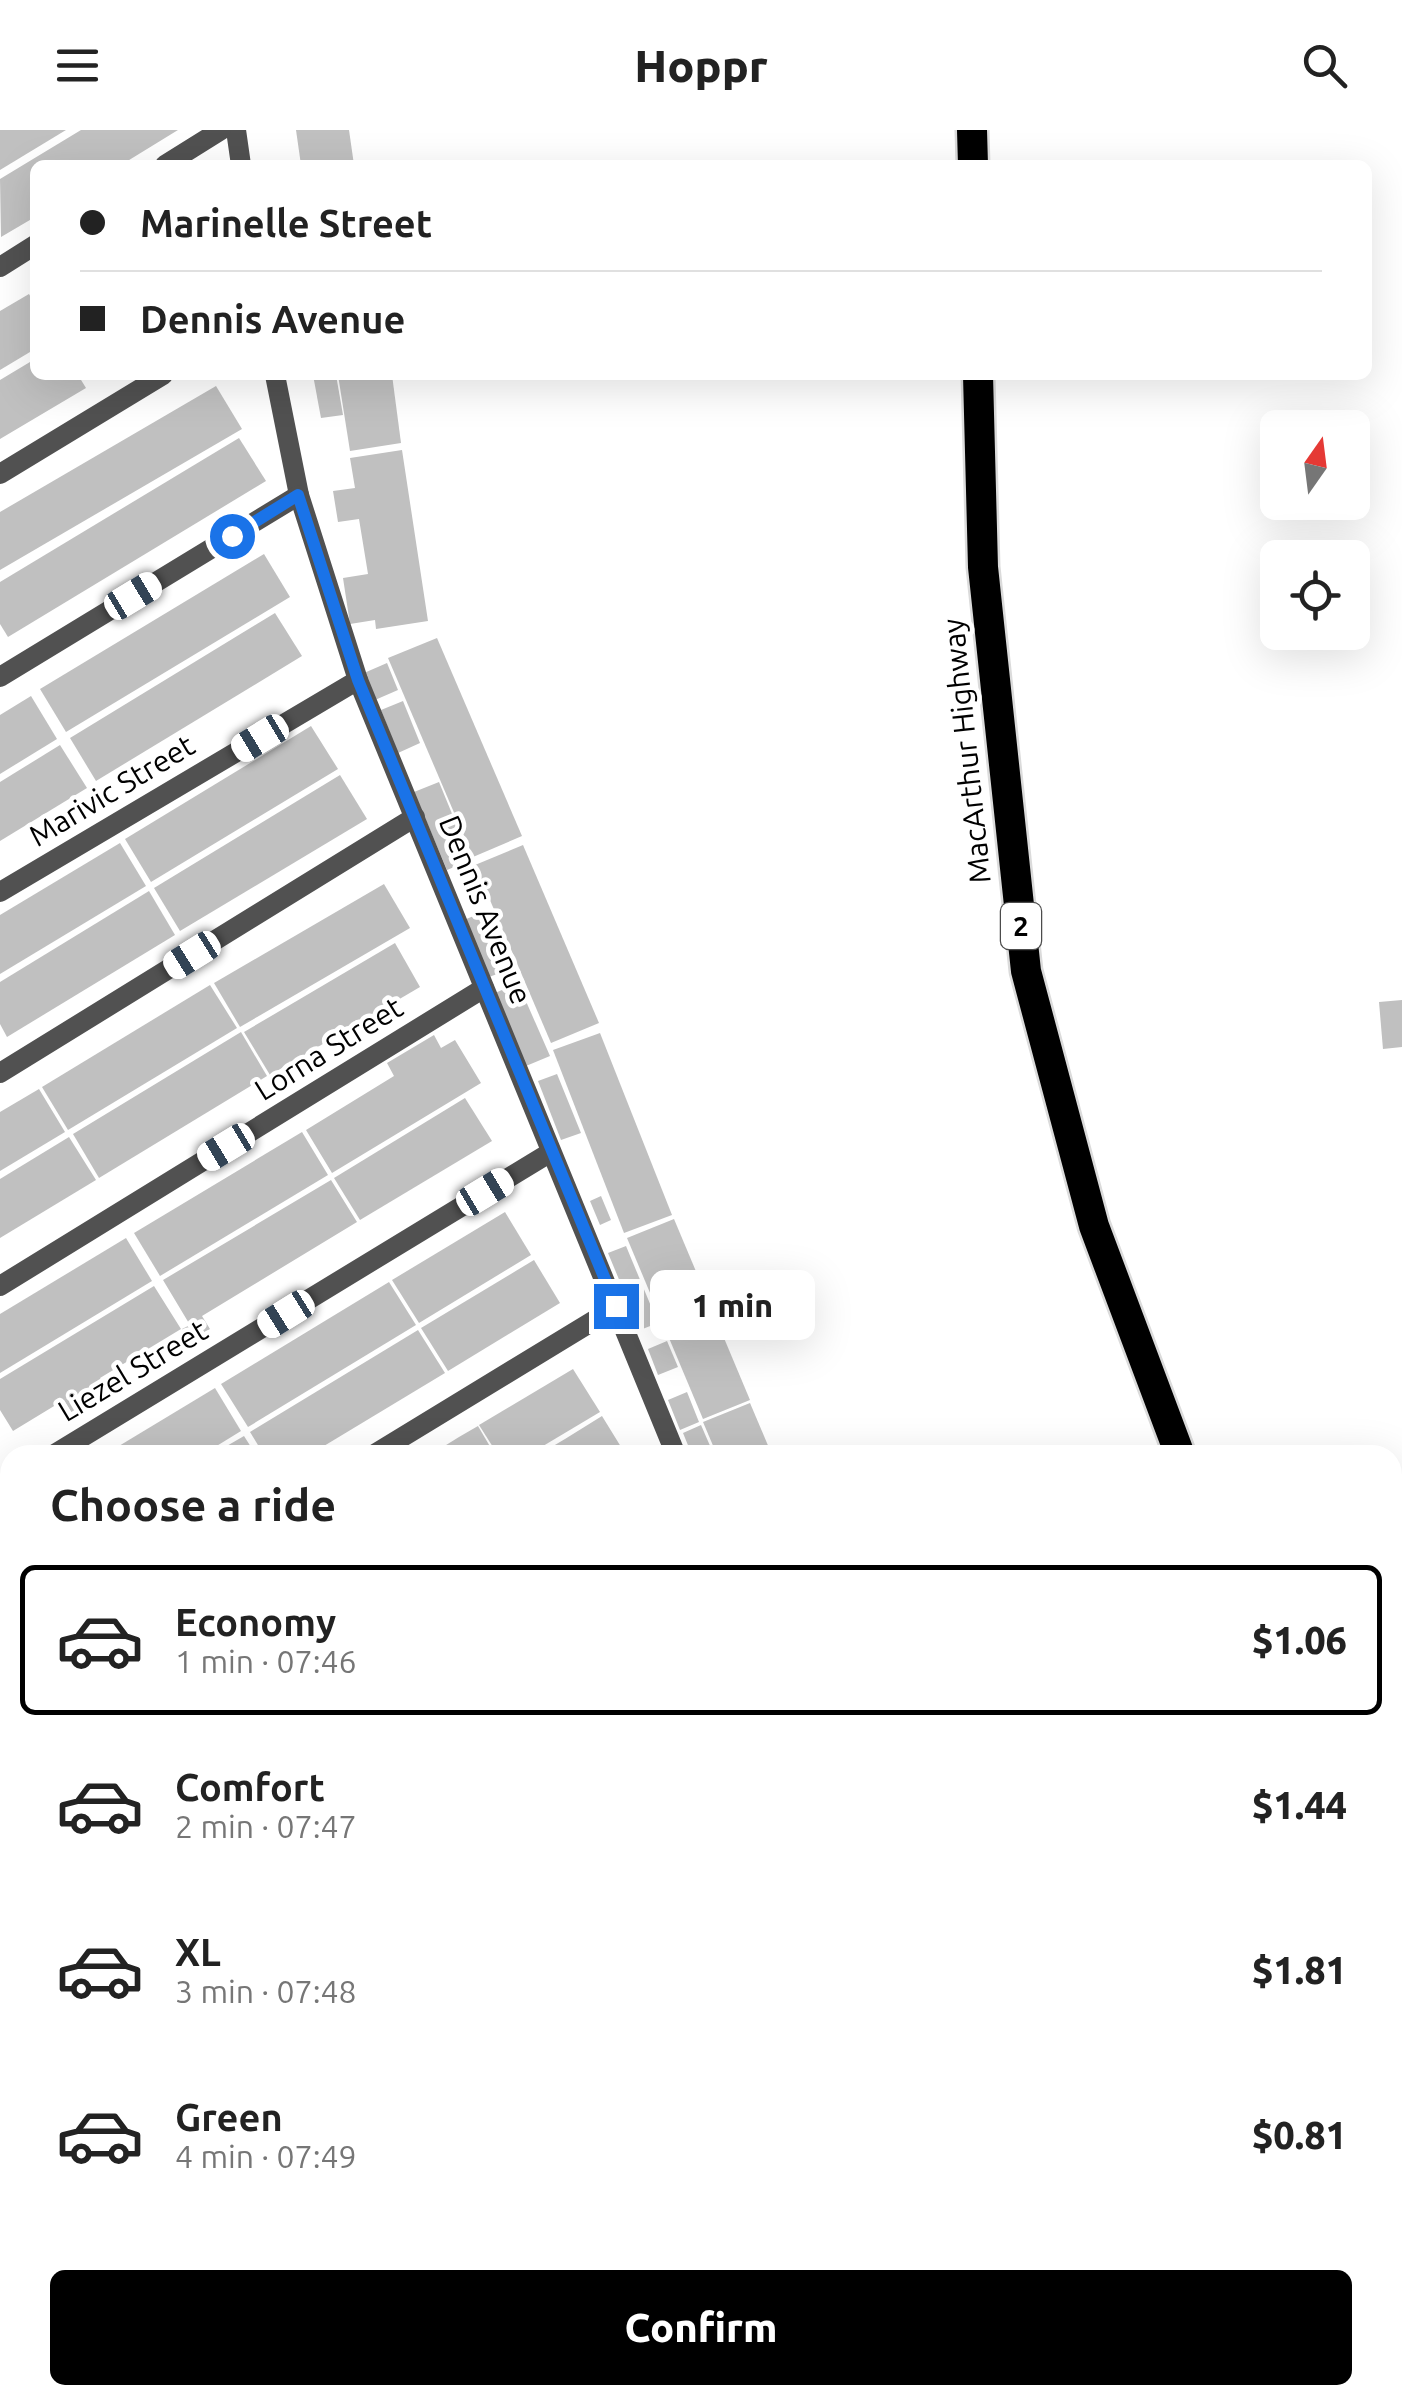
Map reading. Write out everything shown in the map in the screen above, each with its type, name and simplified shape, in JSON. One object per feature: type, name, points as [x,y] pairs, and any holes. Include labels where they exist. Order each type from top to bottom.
[{"type":"highway","points":[[972,130],[973,160]]},
{"type":"highway","name":"MacArthur Highway","points":[[978,380],[983,567],[1026,971],[1094,1226],[1176,1445]]},
{"type":"street","points":[[173,160],[222,130]]},
{"type":"street","points":[[236,130],[240,160]]},
{"type":"street","points":[[0,267],[30,248]]},
{"type":"street","points":[[0,474],[155,380]]},
{"type":"street","name":"Dennis Avenue","points":[[277,380],[298,495],[358,680],[672,1445]]},
{"type":"street","points":[[0,677],[298,495]]},
{"type":"street","name":"Marivic Street","points":[[0,892],[358,680]]},
{"type":"street","points":[[0,1073],[415,817]]},
{"type":"street","name":"Lorna Street","points":[[0,1286],[484,988]]},
{"type":"street","name":"Liezel Street","points":[[69,1445],[552,1152]]},
{"type":"street","points":[[389,1445],[616,1306]]},
{"type":"building","points":[[0,130],[66,130],[0,170]]},
{"type":"building","points":[[81,130],[178,130],[129,160],[31,160]]},
{"type":"building","points":[[296,130],[349,130],[353,160],[300,160]]},
{"type":"building","points":[[30,161],[30,220],[1,237],[0,179]]},
{"type":"building","points":[[30,296],[30,352],[0,370],[0,311]]},
{"type":"building","points":[[30,362],[30,380],[81,380],[86,388],[0,439],[0,380]]},
{"type":"building","points":[[314,380],[337,380],[343,415],[321,418]]},
{"type":"building","points":[[339,380],[393,380],[401,443],[350,451]]},
{"type":"building","points":[[216,386],[242,429],[0,570],[0,512]]},
{"type":"building","points":[[239,438],[266,481],[8,637],[0,624],[0,582]]},
{"type":"building","points":[[402,450],[428,621],[376,629],[375,620],[350,624],[343,578],[368,574],[359,519],[338,522],[333,491],[355,488],[350,458]]},
{"type":"building","points":[[264,554],[290,597],[66,732],[40,689]]},
{"type":"building","points":[[275,613],[302,656],[96,781],[70,738]]},
{"type":"building","points":[[437,638],[522,836],[473,857],[388,658]]},
{"type":"building","points":[[387,663],[398,690],[375,700],[364,673]]},
{"type":"building","points":[[31,696],[57,739],[0,774],[0,715]]},
{"type":"building","points":[[403,701],[420,743],[398,753],[381,710]]},
{"type":"building","points":[[311,726],[338,769],[151,882],[125,839]]},
{"type":"building","points":[[60,745],[87,788],[0,841],[0,782]]},
{"type":"building","points":[[340,775],[367,819],[180,931],[154,888]]},
{"type":"building","points":[[439,782],[471,860],[447,870],[414,792]]},
{"type":"building","points":[[120,843],[146,886],[0,974],[0,915]]},
{"type":"building","points":[[523,845],[599,1023],[551,1043],[475,865]]},
{"type":"building","points":[[384,884],[410,928],[240,1027],[214,983]]},
{"type":"building","points":[[149,891],[175,935],[7,1037],[0,1024],[0,982]]},
{"type":"building","points":[[488,910],[513,968],[489,977],[464,920]]},
{"type":"building","points":[[395,943],[420,987],[270,1075],[244,1032]]},
{"type":"building","points":[[518,983],[550,1056],[526,1066],[495,993]]},
{"type":"building","points":[[210,985],[237,1028],[68,1130],[42,1087]]},
{"type":"building","points":[[1402,1000],[1402,1047],[1383,1049],[1379,1002]]},
{"type":"building","points":[[241,1032],[267,1076],[99,1178],[73,1134]]},
{"type":"building","points":[[600,1033],[672,1215],[624,1233],[553,1050]]},
{"type":"building","points":[[434,1035],[441,1048],[455,1040],[481,1083],[332,1173],[306,1130],[394,1076],[387,1063]]},
{"type":"building","points":[[557,1074],[581,1133],[561,1140],[538,1081]]},
{"type":"building","points":[[39,1089],[65,1132],[0,1171],[0,1112]]},
{"type":"building","points":[[465,1098],[492,1141],[360,1220],[334,1178]]},
{"type":"building","points":[[302,1132],[328,1175],[160,1276],[134,1233]]},
{"type":"building","points":[[69,1137],[96,1180],[0,1238],[0,1179]]},
{"type":"building","points":[[331,1180],[357,1222],[202,1316],[210,1329],[190,1341],[182,1329],[190,1325],[163,1280]]},
{"type":"building","points":[[601,1196],[611,1220],[600,1225],[590,1201]]},
{"type":"building","points":[[505,1212],[531,1255],[419,1323],[392,1280]]},
{"type":"building","points":[[674,1219],[750,1400],[703,1419],[627,1238]]},
{"type":"building","points":[[126,1238],[152,1281],[0,1373],[0,1314]]},
{"type":"building","points":[[626,1246],[658,1323],[640,1330],[608,1253]]},
{"type":"building","points":[[534,1260],[560,1303],[448,1371],[421,1328]]},
{"type":"building","points":[[389,1282],[416,1325],[248,1427],[221,1384]]},
{"type":"building","points":[[154,1286],[181,1329],[100,1378],[108,1391],[72,1413],[64,1400],[13,1431],[0,1410],[0,1379]]},
{"type":"building","points":[[418,1330],[445,1373],[326,1445],[258,1445],[250,1432]]},
{"type":"building","points":[[667,1341],[678,1367],[658,1375],[648,1349]]},
{"type":"building","points":[[573,1369],[600,1412],[545,1445],[492,1445],[479,1425]]},
{"type":"building","points":[[215,1388],[241,1431],[218,1445],[121,1445]]},
{"type":"building","points":[[687,1392],[699,1422],[680,1430],[668,1400]]},
{"type":"building","points":[[750,1403],[768,1445],[713,1445],[703,1422]]},
{"type":"building","points":[[602,1416],[620,1445],[555,1445]]},
{"type":"building","points":[[701,1425],[710,1445],[688,1445],[683,1433]]},
{"type":"building","points":[[478,1426],[489,1445],[446,1445]]},
{"type":"building","points":[[244,1436],[250,1445],[228,1445]]},
{"type":"route","points":[[232,536],[298,495],[358,680],[616,1306]]}]
